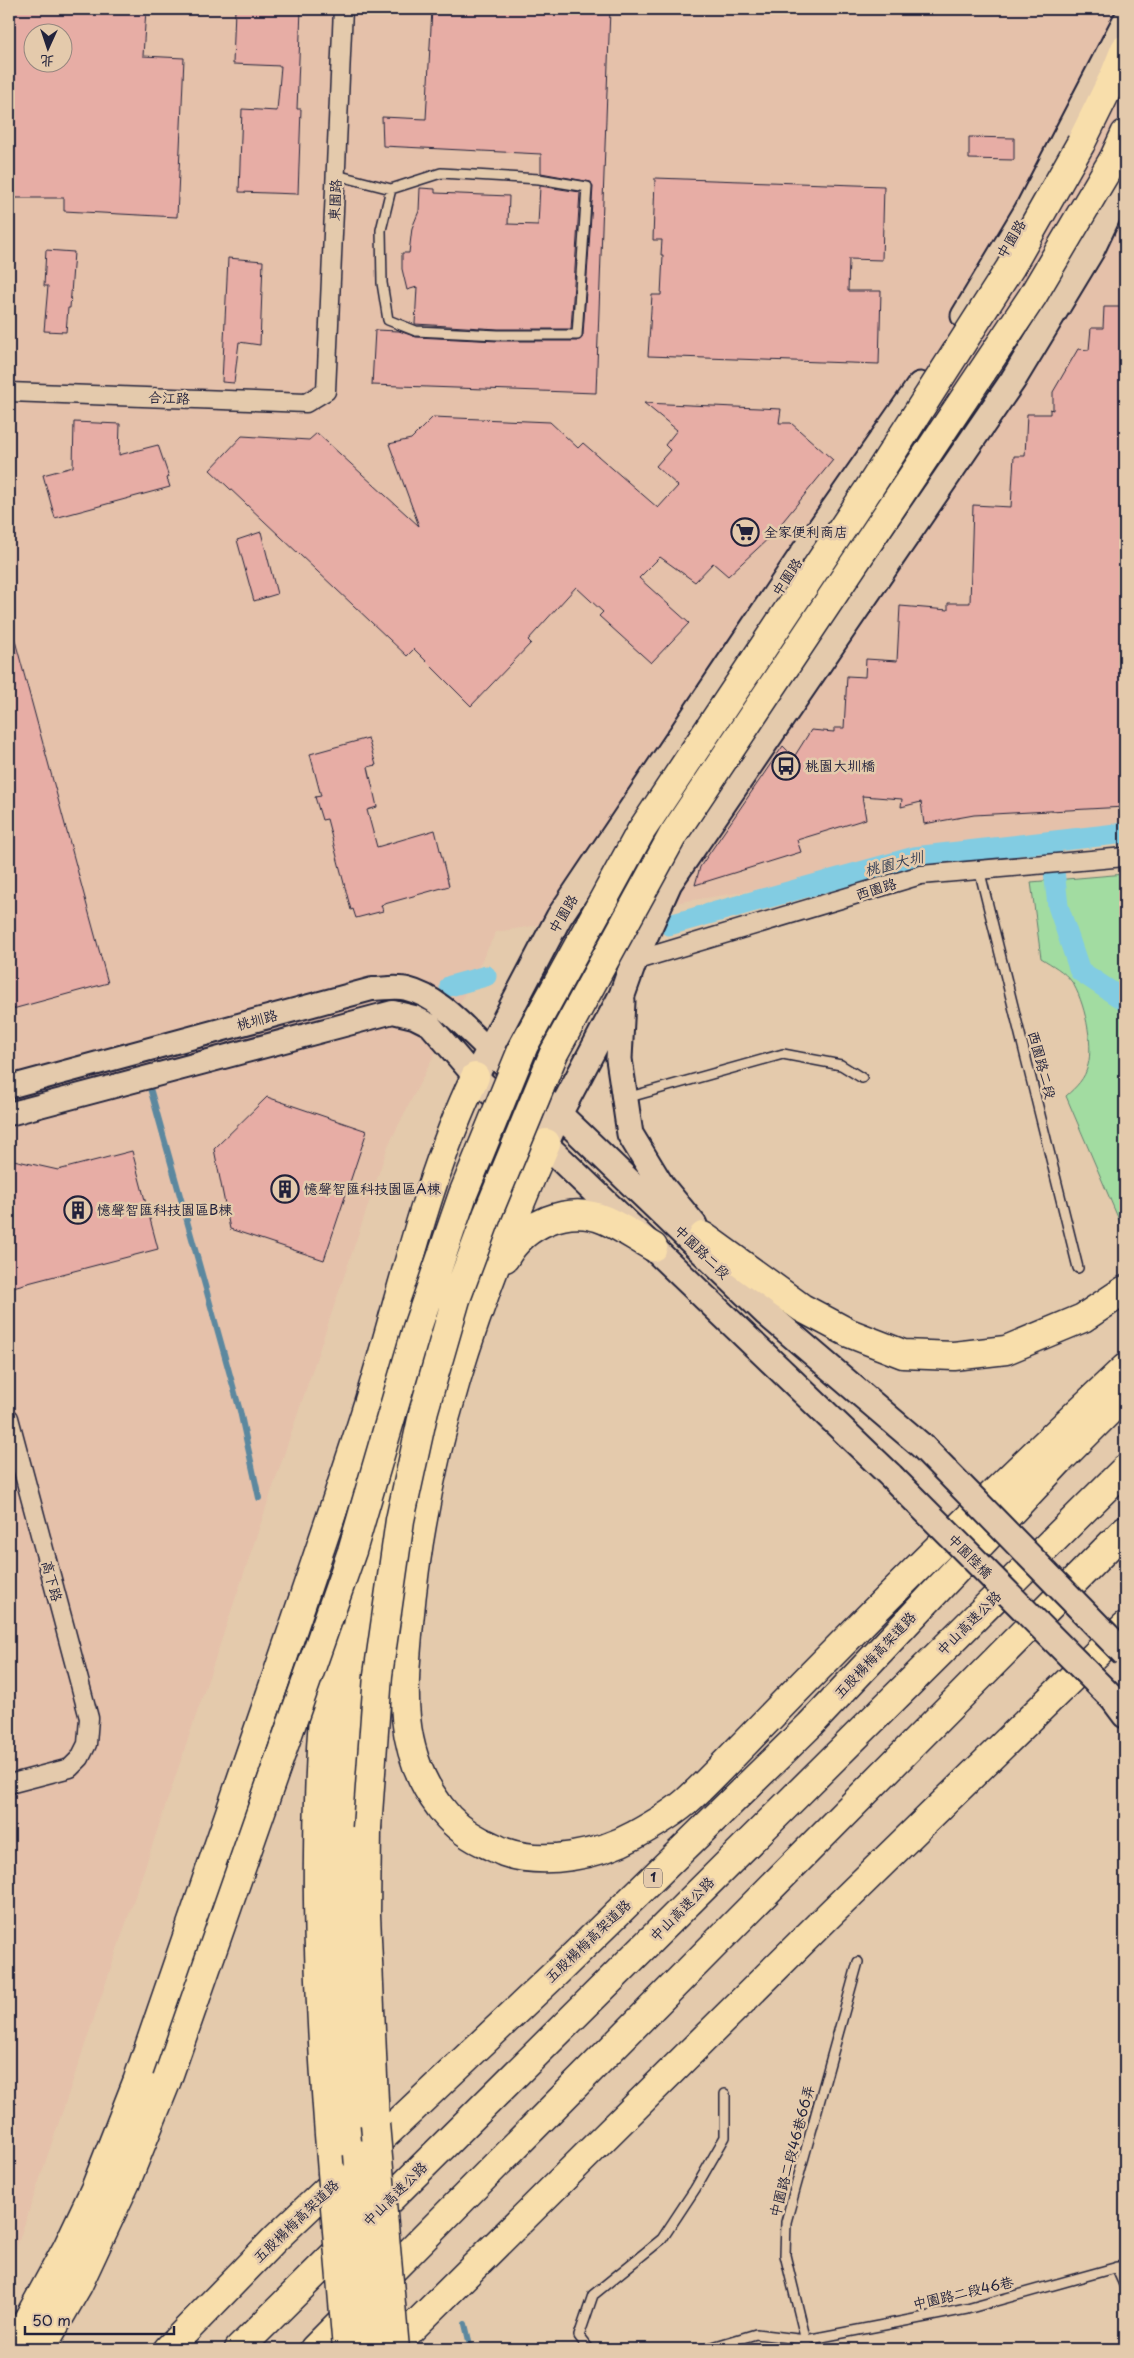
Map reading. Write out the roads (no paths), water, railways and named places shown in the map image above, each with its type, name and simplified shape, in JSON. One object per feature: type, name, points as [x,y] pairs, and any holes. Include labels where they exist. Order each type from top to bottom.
[{"type":"highway","points":[[41,2349],[78,2285],[126,2182],[167,2080],[352,1551],[417,1328],[463,1194],[524,1045],[641,831],[868,490],[1010,268],[1081,143],[1115,74],[1125,49]]},
{"type":"highway","points":[[393,2349],[375,2124],[366,1915],[368,1828],[378,1675],[400,1520],[424,1410],[456,1299],[488,1213],[554,1053],[673,835],[1119,169],[1125,134]]},
{"type":"highway","points":[[12,2349],[67,2248],[91,2197],[137,2082],[362,1423],[429,1194],[464,1100],[475,1077]]},
{"type":"highway","points":[[374,2349],[340,1916],[343,1761],[354,1647],[370,1563],[414,1396],[455,1262],[508,1108]]},
{"type":"highway","points":[[546,1143],[510,1224],[479,1305],[436,1447],[419,1532],[406,1658],[404,1709],[411,1751],[426,1788],[446,1815],[473,1838],[507,1853],[542,1858],[586,1854],[632,1837],[686,1802],[901,1584],[1125,1368]]},
{"type":"highway","points":[[479,1305],[509,1250],[532,1227],[559,1216],[580,1214],[604,1219],[653,1247]]},
{"type":"highway","points":[[703,1236],[802,1308],[849,1333],[903,1354],[954,1356],[1006,1350],[1083,1318],[1125,1290]]},
{"type":"highway","name":"五股楊梅高架道路","points":[[168,2349],[275,2239],[549,1980],[802,1732],[1060,1460],[1125,1395]]},
{"type":"highway","points":[[347,2349],[326,2101],[318,1900],[318,1794],[322,1702],[338,1562],[362,1423]]},
{"type":"highway","points":[[354,1647],[382,1573],[436,1447]]},
{"type":"highway","name":"中山高速公路","points":[[239,2349],[1125,1469]]},
{"type":"highway","points":[[314,2349],[1125,1530]]},
{"type":"highway","points":[[393,2349],[794,1949],[1125,1626]]},
{"type":"main road","name":"中園路","points":[[475,1077],[559,917],[810,543],[933,367],[1027,211],[1125,22]]},
{"type":"main road","points":[[546,1143],[559,1114],[622,994],[634,961],[669,883],[1013,380],[1091,251],[1119,169]]},
{"type":"main road","points":[[508,1108],[603,922],[686,727]]},
{"type":"main road","points":[[622,994],[619,1059],[630,1134],[661,1185],[703,1236],[736,1284]]},
{"type":"main road","name":"中園路二段","points":[[488,1050],[559,1114],[766,1313],[923,1447],[1125,1654]]},
{"type":"main road","points":[[475,1077],[653,1247]]},
{"type":"main road","name":"中園陸橋","points":[[653,1247],[891,1476],[1119,1707]]},
{"type":"street","name":"東園路","points":[[326,391],[344,9]]},
{"type":"street","name":"合江路","points":[[9,392],[306,403],[326,391]]},
{"type":"street","name":"西園路","points":[[634,961],[921,875],[1125,857]]},
{"type":"street","name":"桃圳路","points":[[9,1087],[372,989],[406,988],[424,995],[441,1006],[488,1050]]},
{"type":"street","name":"桃圳路","points":[[9,1114],[393,1012],[414,1017],[430,1025],[475,1077]]},
{"type":"street","name":"高下路","points":[[9,1418],[89,1718],[87,1744],[80,1758],[70,1768],[9,1784]]},
{"type":"lane","points":[[336,175],[391,188],[441,173],[539,179],[587,187],[577,335],[498,335],[416,331],[388,320],[382,283],[381,230],[391,188]]},
{"type":"lane","name":"西園路二段","points":[[979,869],[1078,1268]]},
{"type":"lane","points":[[624,1099],[783,1054],[841,1065],[862,1078]]},
{"type":"lane","name":"中園路二段46巷66弄","points":[[807,2345],[785,2255],[786,2222],[858,1962]]},
{"type":"lane","points":[[589,2349],[579,2336],[593,2296],[662,2239],[684,2206],[726,2137],[725,2094]]},
{"type":"lane","points":[[1121,2266],[1125,2287]]},
{"type":"lane","name":"中園路二段46巷","points":[[706,2349],[756,2334],[807,2345],[967,2309],[1121,2266]]},
{"type":"waterway","name":"桃園大圳","points":[[669,925],[914,857],[1125,833]]},
{"type":"waterway","points":[[1051,844],[1058,906],[1080,971],[1125,1001]]},
{"type":"waterway","name":"桃園大圳","points":[[450,986],[486,976]]},
{"type":"waterway","points":[[150,1088],[240,1411],[259,1498]]},
{"type":"waterway","points":[[465,2324],[471,2349]]},
{"type":"place","name":"全家便利商店","points":[[745,532]]},
{"type":"place","name":"桃園大圳橋","points":[[786,766]]},
{"type":"place","name":"憶聲智匯科技園區A棟","points":[[285,1189]]},
{"type":"place","name":"憶聲智匯科技園區B棟","points":[[78,1210]]}]
